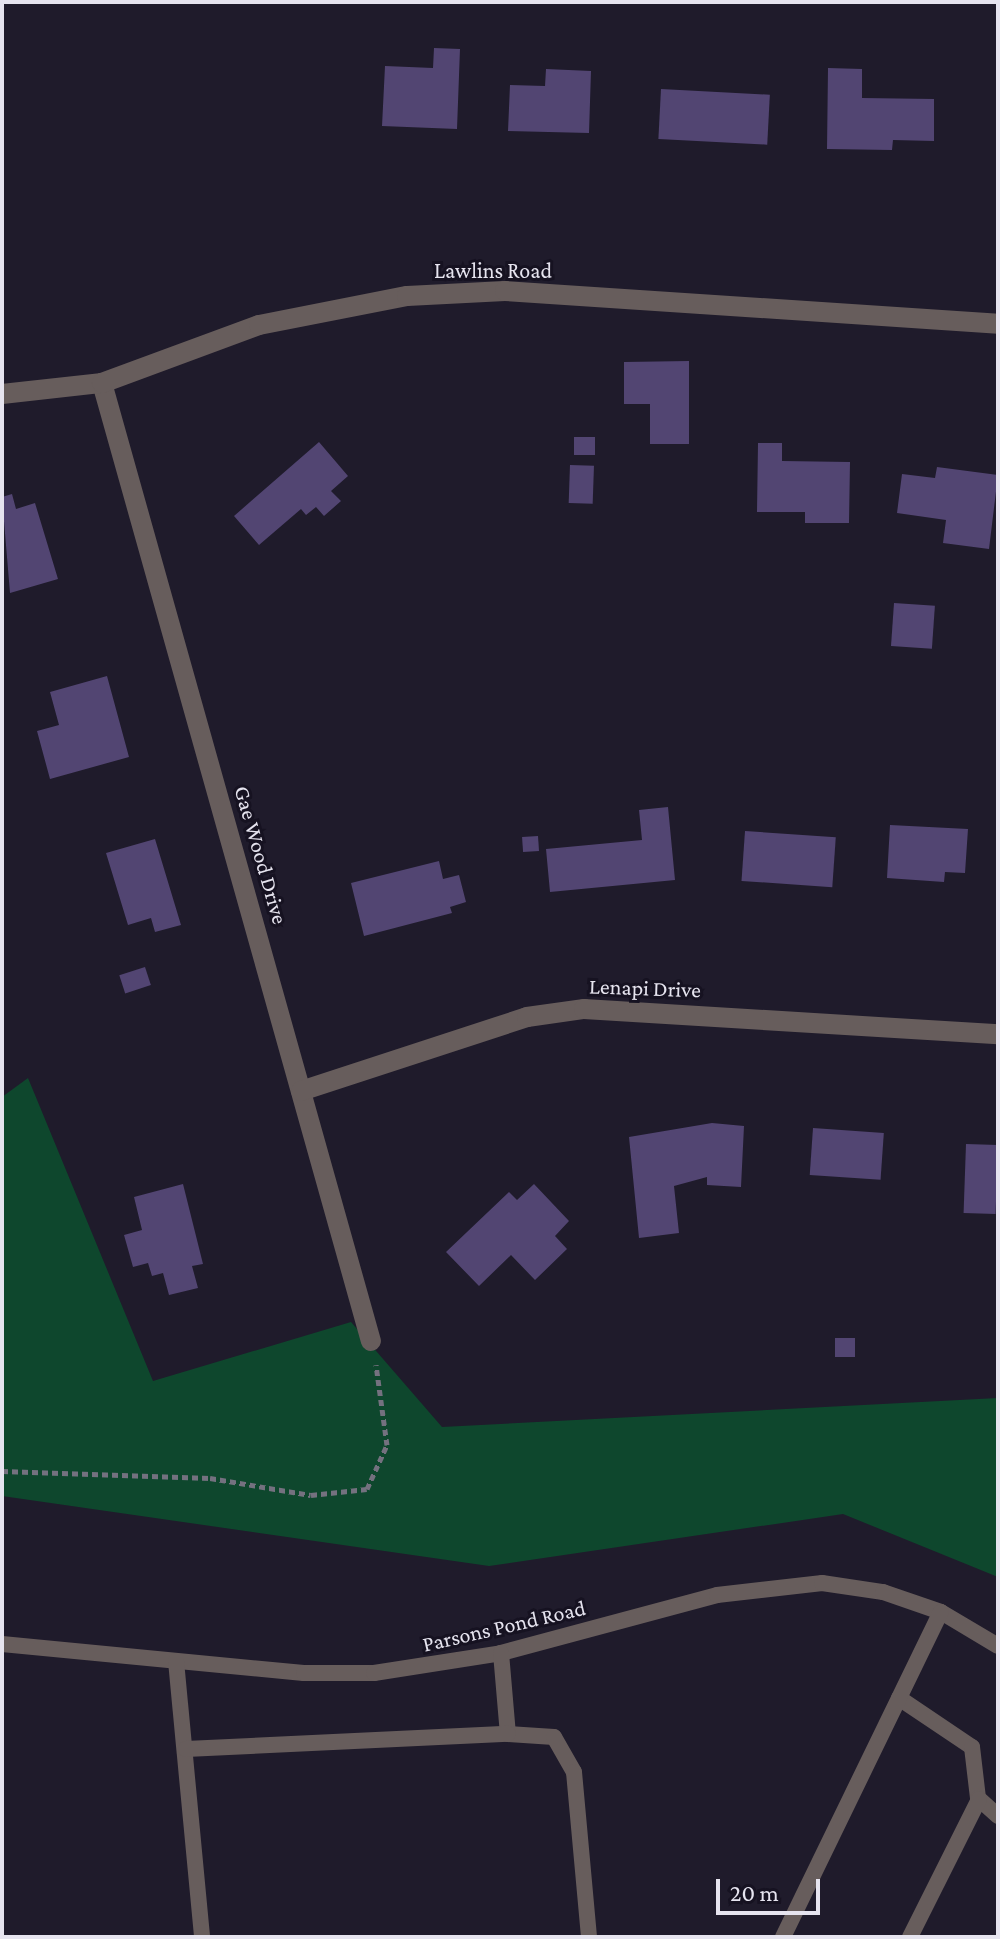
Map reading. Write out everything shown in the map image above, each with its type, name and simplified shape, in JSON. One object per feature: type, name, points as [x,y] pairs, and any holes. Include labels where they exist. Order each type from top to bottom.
[{"type":"street","name":"Lawlins Road","points":[[2,394],[102,383],[259,325],[407,296],[505,291],[998,324]]},
{"type":"street","name":"Gae Wood Drive","points":[[102,383],[371,1341]]},
{"type":"street","name":"Lenapi Drive","points":[[301,1091],[527,1017],[584,1009],[998,1034]]},
{"type":"lane","name":"Parsons Pond Road","points":[[2,1644],[176,1661],[374,1673],[501,1653],[772,1585],[883,1592],[941,1612],[998,1646]]},
{"type":"lane","points":[[783,1937],[941,1612]]},
{"type":"lane","points":[[501,1653],[508,1734]]},
{"type":"lane","points":[[176,1661],[202,1937]]},
{"type":"lane","points":[[899,1698],[972,1747],[979,1799],[910,1937]]},
{"type":"lane","points":[[186,1749],[508,1734],[554,1737],[574,1772],[589,1937]]},
{"type":"lane","points":[[979,1799],[998,1816]]},
{"type":"path","points":[[2,1471],[210,1478],[311,1495],[367,1489],[387,1445],[371,1341]]},
{"type":"green space","points":[[28,1078],[153,1381],[351,1322],[442,1427],[998,1398],[998,1577],[843,1514],[489,1566],[2,1496],[2,1097]]},
{"type":"building","points":[[434,48],[460,49],[457,129],[382,126],[385,66],[433,68]]},
{"type":"building","points":[[828,68],[862,69],[862,98],[934,99],[934,141],[893,140],[892,150],[827,149]]},
{"type":"building","points":[[546,69],[591,71],[589,133],[508,131],[510,85],[545,86]]},
{"type":"building","points":[[661,89],[770,95],[767,145],[658,139]]},
{"type":"building","points":[[689,361],[689,444],[650,444],[650,404],[624,404],[624,362]]},
{"type":"building","points":[[574,437],[595,437],[595,455],[574,455]]},
{"type":"building","points":[[319,442],[348,476],[331,491],[341,501],[324,516],[316,507],[306,515],[301,509],[259,545],[234,516]]},
{"type":"building","points":[[758,443],[782,443],[782,461],[850,462],[849,523],[805,523],[805,512],[757,512]]},
{"type":"building","points":[[570,465],[594,466],[593,504],[569,503]]},
{"type":"building","points":[[937,467],[998,475],[989,549],[943,543],[946,520],[897,513],[902,474],[935,478]]},
{"type":"building","points":[[12,494],[16,509],[35,503],[58,579],[10,593],[2,497]]},
{"type":"building","points":[[894,603],[935,606],[932,649],[891,646]]},
{"type":"building","points":[[107,676],[129,757],[50,779],[37,731],[59,725],[50,692]]},
{"type":"building","points":[[668,807],[675,880],[550,892],[546,849],[642,840],[639,810]]},
{"type":"building","points":[[890,825],[968,829],[965,873],[945,872],[944,882],[887,878]]},
{"type":"building","points":[[745,831],[836,837],[832,887],[742,881]]},
{"type":"building","points":[[538,836],[539,851],[523,852],[522,837]]},
{"type":"building","points":[[155,839],[181,925],[155,932],[151,918],[128,925],[106,853]]},
{"type":"building","points":[[439,861],[443,879],[459,875],[466,902],[450,907],[452,913],[364,936],[351,883]]},
{"type":"building","points":[[145,967],[151,985],[125,993],[119,975]]},
{"type":"building","points":[[712,1123],[744,1126],[741,1187],[707,1185],[707,1177],[674,1186],[679,1233],[639,1238],[629,1137]]},
{"type":"building","points":[[813,1128],[884,1133],[881,1180],[810,1175]]},
{"type":"building","points":[[966,1144],[998,1145],[996,1214],[964,1213]]},
{"type":"building","points":[[183,1184],[203,1264],[192,1266],[198,1288],[169,1295],[163,1273],[152,1276],[148,1263],[133,1267],[124,1235],[142,1230],[134,1197]]},
{"type":"building","points":[[534,1184],[569,1221],[555,1236],[567,1249],[535,1280],[511,1255],[479,1286],[446,1252],[509,1192],[517,1200]]},
{"type":"building","points":[[835,1338],[855,1338],[855,1357],[835,1357]]}]
